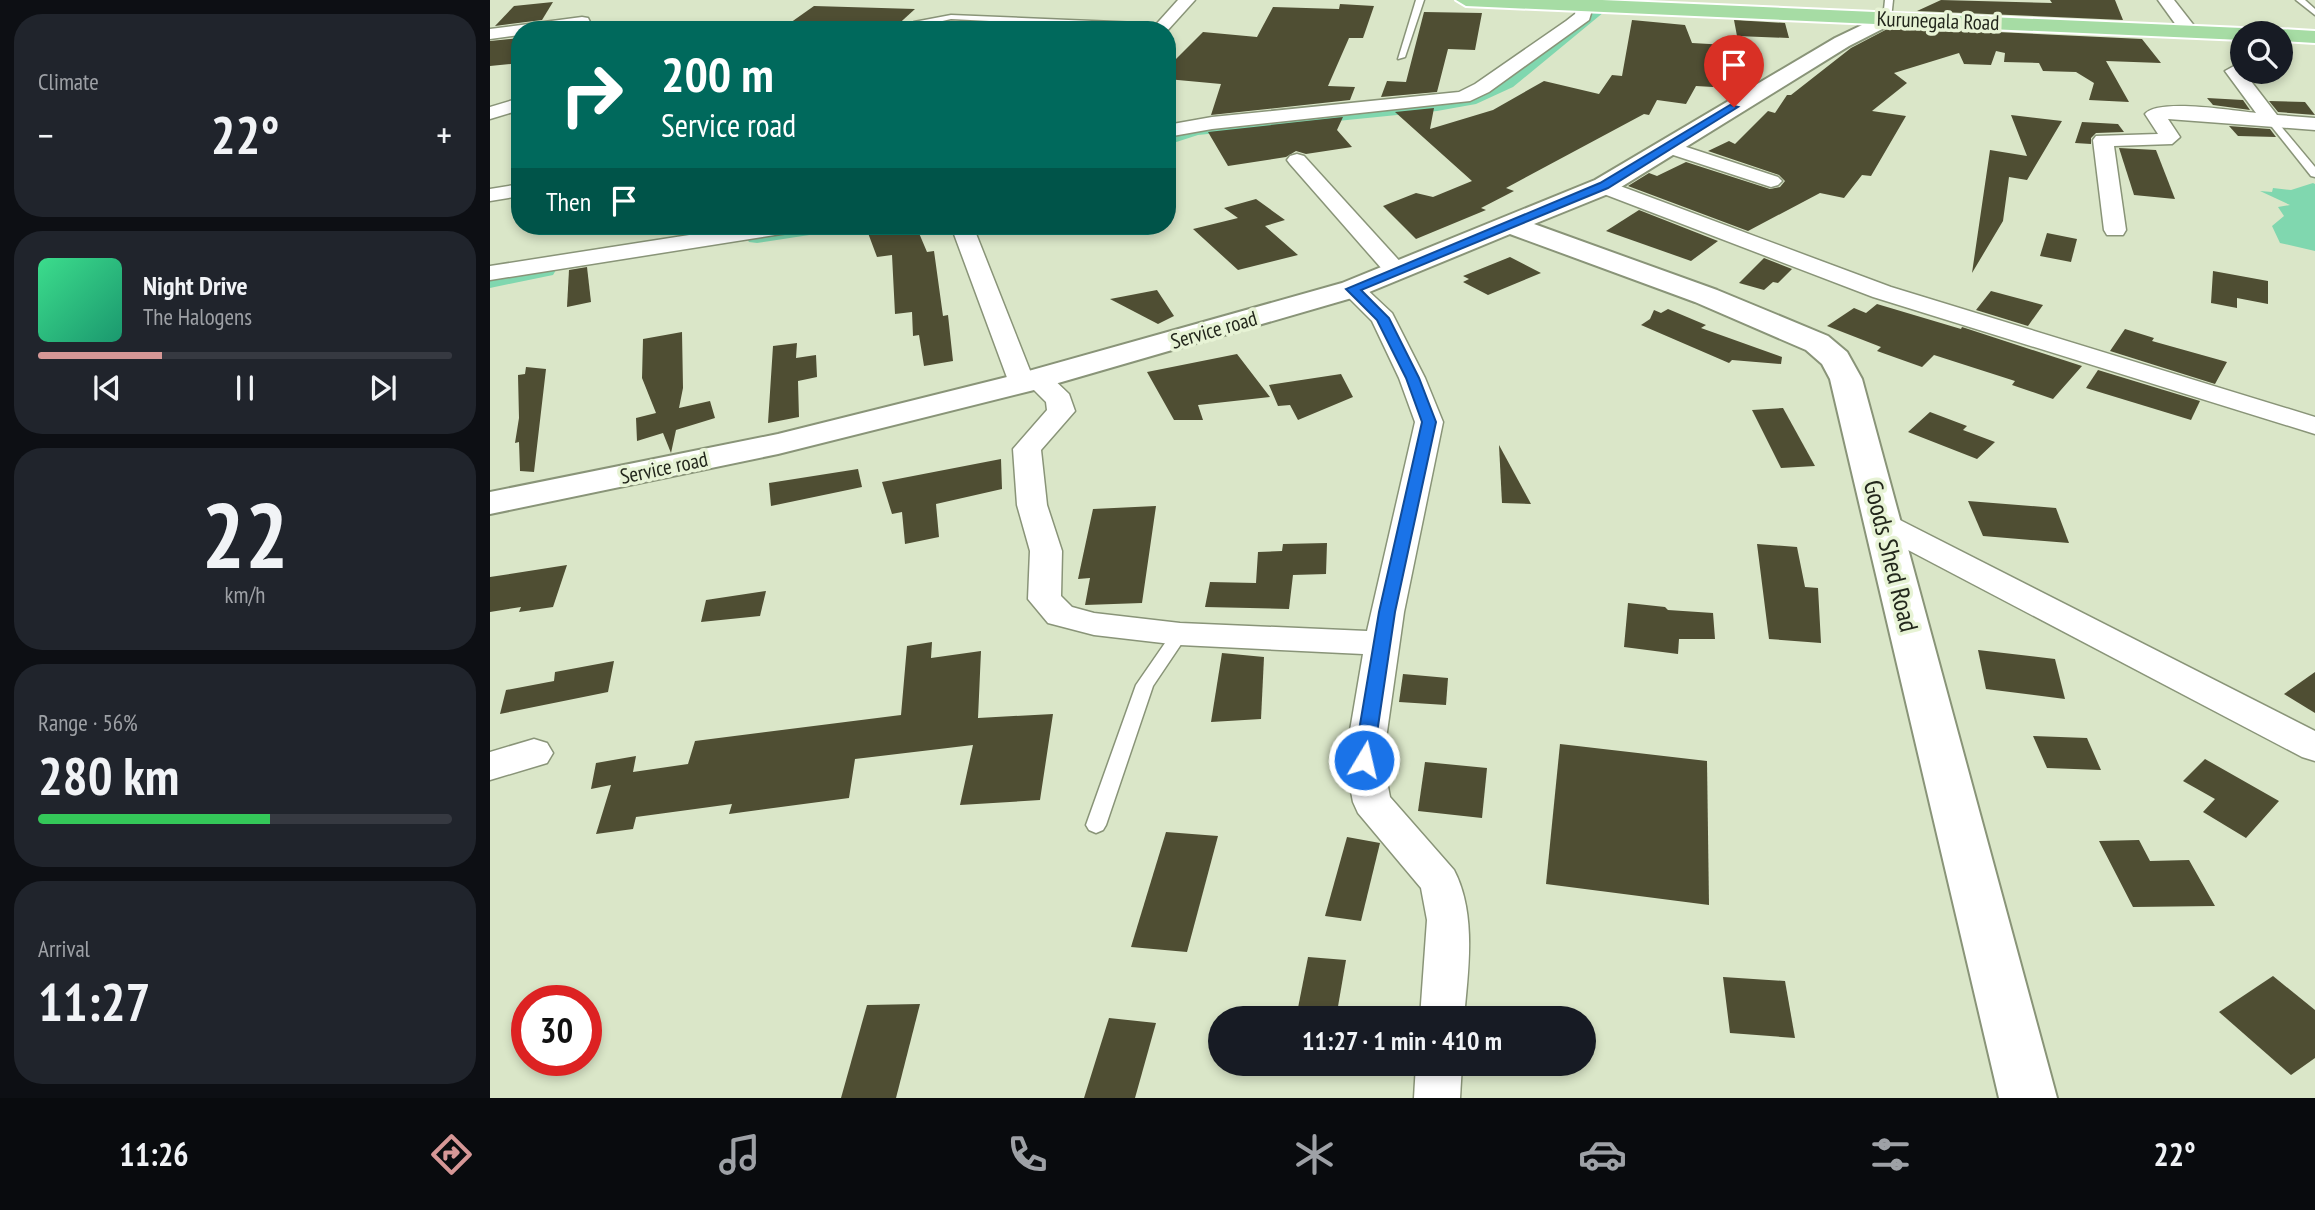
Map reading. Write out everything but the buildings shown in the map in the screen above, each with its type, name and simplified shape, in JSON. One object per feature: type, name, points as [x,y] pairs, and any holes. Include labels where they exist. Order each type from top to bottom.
[{"type":"highway","name":"Kurunegala Road","points":[[1467,0],[1888,10],[2230,34]]},
{"type":"highway","points":[[2293,36],[2315,37]]},
{"type":"street","points":[[1167,21],[1187,0]]},
{"type":"street","points":[[1454,0],[1467,0]]},
{"type":"street","points":[[2166,0],[2190,32]]},
{"type":"street","points":[[1176,129],[1213,123],[1463,97],[1482,88],[1573,25],[1583,16],[1587,3]]},
{"type":"street","name":"Service road","points":[[490,503],[778,444],[1030,381],[1352,289],[1604,186],[1842,42],[1888,10]]},
{"type":"street","points":[[490,34],[511,31]]},
{"type":"street","points":[[2244,84],[2271,120]]},
{"type":"street","points":[[490,113],[511,107]]},
{"type":"street","points":[[2115,230],[2103,140],[2165,140],[2170,137],[2155,114],[2160,113],[2179,112],[2315,124]]},
{"type":"street","points":[[1668,147],[1771,181]]},
{"type":"street","points":[[1297,160],[1397,272]]},
{"type":"street","points":[[1604,186],[1882,292],[2315,426]]},
{"type":"street","points":[[490,195],[511,192]]},
{"type":"street","name":"Goods Shed Road","points":[[1511,225],[1706,296],[1816,343],[1836,359],[1846,379],[2028,1098]]},
{"type":"street","points":[[490,274],[732,235]]},
{"type":"street","points":[[966,235],[1030,381],[1059,400],[1061,411],[1027,449],[1032,505],[1046,551],[1044,599],[1060,615],[1094,624],[1180,634],[1382,643]]},
{"type":"street","points":[[1352,289],[1383,318],[1412,378],[1429,422],[1382,643],[1364,760],[1372,802],[1440,882],[1448,920],[1443,1006]]},
{"type":"street","points":[[1883,524],[2315,747]]},
{"type":"street","points":[[490,765],[534,753]]},
{"type":"street","points":[[1437,1098],[1438,1076]]},
{"type":"lane","points":[[1401,57],[1420,0]]},
{"type":"lane","points":[[2300,0],[2315,13]]},
{"type":"lane","points":[[924,21],[951,17],[1027,21]]},
{"type":"lane","points":[[2271,120],[2315,174]]},
{"type":"lane","points":[[1097,825],[1145,685],[1180,634]]},
{"type":"shaded area","points":[[2313,183],[2315,251],[2280,243],[2272,226],[2284,216],[2278,207],[2290,205],[2260,191],[2272,192],[2273,188],[2291,190]]},
{"type":"waterway","points":[[1176,136],[1196,130],[1437,106],[1470,100],[1507,83],[1599,9]]},
{"type":"waterway","points":[[757,237],[770,235]]},
{"type":"waterway","points":[[490,281],[545,270]]},
{"type":"route","points":[[1364,760],[1387,612],[1429,422],[1412,378],[1383,318],[1352,289],[1604,186],[1734,107]]}]
